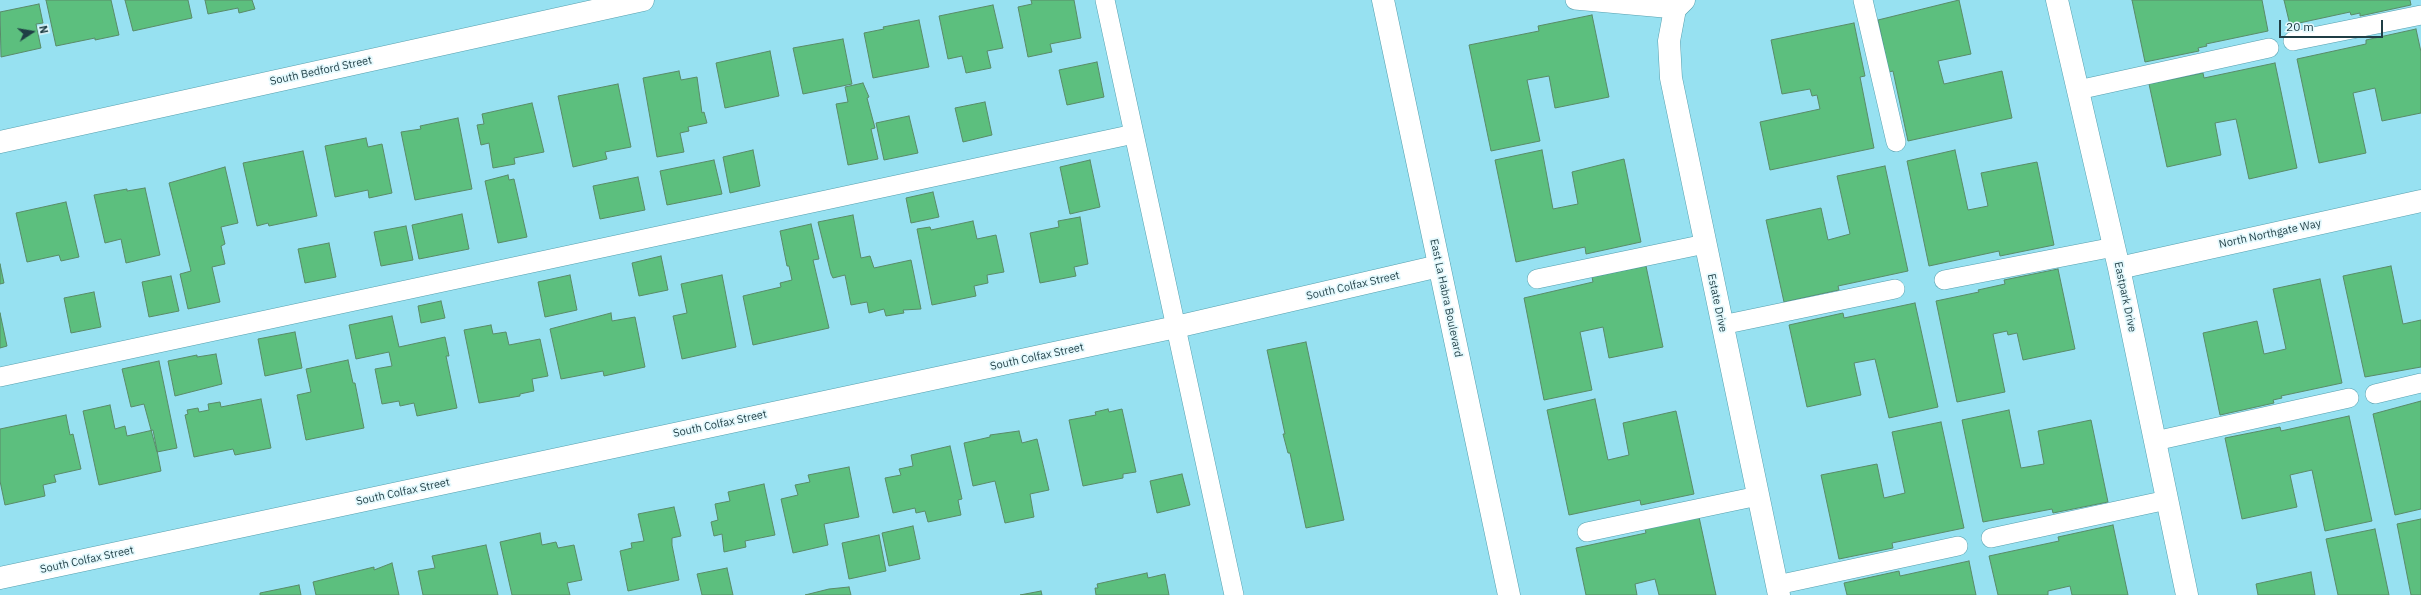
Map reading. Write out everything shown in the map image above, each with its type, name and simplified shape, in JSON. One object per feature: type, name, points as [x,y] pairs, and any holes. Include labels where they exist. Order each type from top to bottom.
[{"type":"street","name":"South Bedford Street","points":[[0,142],[643,0]]},
{"type":"street","name":"East La Habra Boulevard","points":[[1383,0],[1509,595]]},
{"type":"street","name":"Eastpark Drive","points":[[2057,0],[2116,257],[2187,595]]},
{"type":"street","name":"Estate Drive","points":[[1680,5],[1669,41],[1671,78],[1778,590]]},
{"type":"street","name":"North Northgate Way","points":[[2116,257],[2421,201]]},
{"type":"street","name":"South Colfax Street","points":[[0,578],[1176,327],[1439,266]]},
{"type":"lane","points":[[1105,0],[1234,595]]},
{"type":"lane","points":[[1575,0],[1680,5]]},
{"type":"lane","points":[[1863,0],[1896,142]]},
{"type":"lane","points":[[2293,41],[2421,15]]},
{"type":"lane","points":[[2078,90],[2269,48]]},
{"type":"lane","points":[[0,377],[1134,134]]},
{"type":"lane","points":[[1537,279],[1705,244]]},
{"type":"lane","points":[[1944,280],[2116,257]]},
{"type":"lane","points":[[1722,326],[1896,289]]},
{"type":"lane","points":[[2375,394],[2421,383]]},
{"type":"lane","points":[[2155,441],[2349,398]]},
{"type":"lane","points":[[1587,532],[1758,496]]},
{"type":"lane","points":[[1991,538],[2167,500]]},
{"type":"lane","points":[[1778,590],[1958,546]]},
{"type":"building","points":[[46,0],[111,0],[119,35],[56,46]]},
{"type":"building","points":[[125,0],[188,0],[192,18],[133,31]]},
{"type":"building","points":[[205,0],[252,0],[255,9],[239,13],[238,8],[208,14]]},
{"type":"building","points":[[1031,0],[1074,0],[1081,38],[1050,44],[1052,52],[1028,57],[1018,7],[1032,4]]},
{"type":"building","points":[[1959,0],[1971,54],[1938,61],[1944,84],[2002,71],[2012,118],[1908,141],[1893,71],[1889,72],[1878,20]]},
{"type":"building","points":[[2132,0],[2262,0],[2268,31],[2206,44],[2207,46],[2198,48],[2199,51],[2145,62]]},
{"type":"building","points":[[2284,0],[2410,0],[2411,5],[2360,16],[2360,13],[2351,15],[2350,12],[2290,25]]},
{"type":"building","points":[[39,4],[43,23],[36,24],[41,48],[1,57],[0,12]]},
{"type":"building","points":[[993,5],[1003,48],[987,51],[991,68],[966,73],[962,56],[948,59],[939,16]]},
{"type":"building","points":[[1592,15],[1609,97],[1555,108],[1549,76],[1527,80],[1540,141],[1491,151],[1469,45],[1539,31],[1538,26]]},
{"type":"building","points":[[919,20],[929,67],[873,78],[864,33],[884,29],[883,27]]},
{"type":"building","points":[[1854,23],[1865,76],[1860,77],[1874,148],[1770,170],[1760,122],[1820,109],[1817,95],[1812,96],[1810,89],[1782,94],[1771,40]]},
{"type":"building","points":[[2416,29],[2421,52],[2421,113],[2382,121],[2375,88],[2353,93],[2366,153],[2319,163],[2297,59],[2366,44],[2366,40]]},
{"type":"building","points":[[843,39],[852,84],[803,94],[793,48]]},
{"type":"building","points":[[770,51],[779,96],[725,108],[716,63]]},
{"type":"building","points":[[1097,62],[1104,97],[1067,105],[1059,70]]},
{"type":"building","points":[[2275,63],[2297,168],[2249,179],[2236,119],[2215,123],[2221,155],[2167,167],[2149,84],[2203,73],[2204,78]]},
{"type":"building","points":[[679,71],[681,80],[697,77],[702,113],[704,112],[707,123],[688,127],[689,131],[680,133],[684,152],[657,157],[643,78]]},
{"type":"building","points":[[863,83],[869,97],[867,98],[875,128],[871,129],[878,159],[848,165],[836,104],[848,102],[845,87]]},
{"type":"building","points":[[618,84],[631,147],[605,152],[607,159],[573,167],[558,96]]},
{"type":"building","points":[[985,102],[992,135],[963,142],[955,108]]},
{"type":"building","points":[[532,103],[544,152],[514,158],[515,164],[493,168],[489,143],[481,145],[477,125],[484,124],[482,114]]},
{"type":"building","points":[[909,116],[918,153],[884,160],[876,123]]},
{"type":"building","points":[[458,118],[472,189],[415,200],[401,132],[421,129],[420,126]]},
{"type":"building","points":[[366,138],[368,147],[382,144],[392,193],[369,198],[368,190],[335,197],[325,146]]},
{"type":"building","points":[[753,150],[760,186],[730,193],[723,157]]},
{"type":"building","points":[[1542,150],[1553,209],[1578,204],[1572,172],[1624,159],[1641,242],[1586,254],[1585,247],[1516,262],[1495,160]]},
{"type":"building","points":[[1955,150],[1968,210],[1988,206],[1981,173],[2037,162],[2054,245],[2000,256],[1999,251],[1929,266],[1907,161]]},
{"type":"building","points":[[303,151],[317,216],[269,226],[268,223],[257,226],[243,163]]},
{"type":"building","points":[[714,160],[722,194],[667,205],[660,171]]},
{"type":"building","points":[[1090,160],[1100,207],[1070,214],[1060,167]]},
{"type":"building","points":[[1885,166],[1908,271],[1838,286],[1839,290],[1784,302],[1766,220],[1821,208],[1828,240],[1850,234],[1837,176]]},
{"type":"building","points":[[225,167],[238,223],[221,227],[225,244],[221,246],[225,264],[212,267],[220,302],[188,309],[180,274],[191,271],[169,183]]},
{"type":"building","points":[[508,175],[509,180],[514,179],[527,237],[498,243],[485,181]]},
{"type":"building","points":[[638,177],[645,210],[600,219],[593,186]]},
{"type":"building","points":[[145,188],[160,255],[126,263],[121,239],[105,243],[94,195],[127,189],[127,191]]},
{"type":"building","points":[[933,192],[939,217],[911,223],[906,198]]},
{"type":"building","points":[[66,202],[79,257],[61,261],[59,255],[27,262],[16,213]]},
{"type":"building","points":[[462,214],[469,249],[419,259],[412,225]]},
{"type":"building","points":[[853,215],[861,258],[870,256],[874,268],[911,260],[921,309],[903,310],[904,313],[886,316],[884,309],[869,313],[867,302],[851,305],[845,275],[833,278],[831,274],[818,222]]},
{"type":"building","points":[[1080,217],[1088,264],[1074,267],[1076,276],[1040,283],[1030,233],[1059,227],[1058,221]]},
{"type":"building","points":[[973,221],[977,239],[996,235],[1004,272],[987,275],[988,283],[974,286],[976,296],[932,305],[917,229],[930,227],[931,230]]},
{"type":"building","points":[[811,224],[819,259],[813,260],[829,328],[753,345],[743,296],[781,287],[780,283],[792,280],[789,266],[787,266],[780,231]]},
{"type":"building","points":[[406,226],[413,260],[381,266],[374,232]]},
{"type":"building","points":[[329,243],[336,277],[305,283],[298,249]]},
{"type":"building","points":[[661,256],[668,290],[639,296],[632,263]]},
{"type":"building","points":[[0,264],[4,283],[0,284]]},
{"type":"building","points":[[1646,266],[1663,347],[1609,358],[1603,327],[1580,332],[1592,390],[1544,400],[1524,298],[1593,282],[1592,277]]},
{"type":"building","points":[[2391,266],[2403,324],[2421,320],[2421,367],[2365,377],[2343,276]]},
{"type":"building","points":[[2058,269],[2075,349],[2023,360],[2017,333],[2008,335],[2007,331],[1993,334],[2005,392],[1957,402],[1936,301],[1979,292],[1978,290],[2005,284],[2004,280]]},
{"type":"building","points":[[570,275],[577,310],[545,317],[538,282]]},
{"type":"building","points":[[722,275],[736,347],[682,359],[673,316],[687,313],[681,284]]},
{"type":"building","points":[[171,276],[179,311],[149,317],[142,282]]},
{"type":"building","points":[[2320,279],[2342,383],[2281,396],[2282,398],[2273,400],[2274,403],[2220,415],[2203,333],[2257,321],[2264,354],[2286,349],[2273,289]]},
{"type":"building","points":[[94,292],[101,327],[71,333],[64,298]]},
{"type":"building","points":[[441,301],[445,318],[421,323],[418,306]]},
{"type":"building","points":[[1915,303],[1938,407],[1889,418],[1875,359],[1854,363],[1861,395],[1807,407],[1789,325],[1843,313],[1844,318]]},
{"type":"building","points":[[0,313],[7,346],[0,348]]},
{"type":"building","points":[[611,313],[612,321],[635,317],[645,367],[604,376],[603,371],[561,379],[550,329]]},
{"type":"building","points":[[392,316],[399,347],[445,337],[449,356],[446,356],[457,408],[417,416],[414,403],[400,406],[399,401],[382,404],[375,369],[392,366],[389,352],[356,359],[349,325]]},
{"type":"building","points":[[491,325],[493,334],[506,332],[509,345],[540,339],[548,376],[532,379],[534,391],[520,394],[520,396],[479,403],[464,330]]},
{"type":"building","points":[[295,332],[302,368],[265,376],[258,339]]},
{"type":"building","points":[[1306,342],[1344,520],[1306,528],[1290,453],[1288,453],[1283,434],[1285,434],[1267,350]]},
{"type":"building","points":[[216,354],[222,384],[175,396],[168,361],[197,355],[197,357]]},
{"type":"building","points":[[348,360],[353,383],[355,383],[364,428],[306,440],[297,395],[311,392],[306,369]]},
{"type":"building","points":[[159,361],[177,448],[157,452],[144,404],[131,407],[122,369]]},
{"type":"building","points":[[261,399],[271,448],[235,455],[233,449],[194,457],[185,415],[188,414],[187,410],[198,408],[199,412],[209,410],[208,404],[220,402],[221,407]]},
{"type":"building","points":[[1595,399],[1608,460],[1629,455],[1623,423],[1676,411],[1694,494],[1641,505],[1640,500],[1569,515],[1547,410]]},
{"type":"building","points":[[2421,401],[2421,509],[2395,515],[2373,414]]},
{"type":"building","points":[[110,405],[115,429],[125,426],[127,436],[153,430],[161,471],[99,485],[83,411]]},
{"type":"building","points":[[1108,409],[1109,412],[1122,409],[1136,472],[1123,474],[1123,478],[1083,486],[1069,420],[1096,415],[1095,412]]},
{"type":"building","points":[[2009,410],[2021,468],[2044,464],[2038,431],[2091,420],[2108,502],[2053,513],[2052,509],[1983,522],[1962,420]]},
{"type":"building","points":[[66,415],[70,435],[73,434],[81,469],[54,475],[56,482],[43,485],[45,496],[5,505],[0,481],[0,429]]},
{"type":"building","points":[[2349,416],[2372,521],[2325,531],[2312,470],[2290,475],[2297,507],[2242,519],[2225,438],[2280,427],[2281,431]]},
{"type":"building","points":[[1941,422],[1964,528],[1892,543],[1893,548],[1839,559],[1821,475],[1877,464],[1884,498],[1905,493],[1892,432]]},
{"type":"building","points":[[1019,431],[1022,443],[1037,439],[1049,490],[1030,494],[1034,517],[1005,523],[995,481],[973,486],[964,443],[990,437],[990,435]]},
{"type":"building","points":[[950,446],[962,499],[958,500],[961,515],[928,522],[925,511],[916,513],[915,508],[893,513],[885,478],[901,475],[899,469],[913,466],[911,455]]},
{"type":"building","points":[[849,467],[859,517],[824,524],[828,545],[793,553],[781,499],[798,495],[795,485],[810,482],[808,475]]},
{"type":"building","points":[[1182,474],[1190,505],[1157,513],[1150,481]]},
{"type":"building","points":[[764,484],[775,535],[745,541],[746,547],[724,552],[722,534],[714,536],[711,522],[718,520],[715,504],[730,501],[728,492]]},
{"type":"building","points":[[674,507],[681,536],[672,538],[679,580],[628,591],[620,551],[632,548],[631,543],[644,541],[638,514]]},
{"type":"building","points":[[1699,517],[1716,595],[1659,595],[1655,579],[1635,584],[1637,595],[1586,595],[1576,548],[1646,533],[1645,529]]},
{"type":"building","points":[[2421,519],[2421,595],[2411,595],[2397,524]]},
{"type":"building","points":[[2113,525],[2128,595],[2072,595],[2070,586],[2048,591],[2048,595],[1998,595],[1989,556],[2059,541],[2058,537]]},
{"type":"building","points":[[913,526],[920,559],[889,566],[882,533]]},
{"type":"building","points":[[2375,529],[2389,595],[2338,595],[2326,539]]},
{"type":"building","points":[[540,533],[542,545],[556,542],[558,548],[574,545],[582,580],[567,583],[570,595],[512,595],[500,542]]},
{"type":"building","points":[[879,535],[886,571],[849,579],[842,543]]},
{"type":"building","points":[[486,545],[498,595],[423,595],[418,571],[435,568],[432,556]]},
{"type":"building","points":[[1969,561],[1976,595],[1847,595],[1844,583],[1899,571],[1900,576]]},
{"type":"building","points":[[392,563],[399,595],[316,595],[313,582],[374,567],[374,570]]},
{"type":"building","points":[[727,568],[733,595],[702,595],[697,574]]},
{"type":"building","points":[[2311,572],[2315,595],[2258,595],[2256,584]]},
{"type":"building","points":[[1147,573],[1148,578],[1165,574],[1169,595],[1096,595],[1095,588],[1098,588],[1097,584]]},
{"type":"building","points":[[299,585],[301,595],[260,595],[260,593]]},
{"type":"building","points":[[849,587],[851,595],[805,595],[829,589]]},
{"type":"building","points":[[1041,591],[1042,595],[1020,595]]}]
